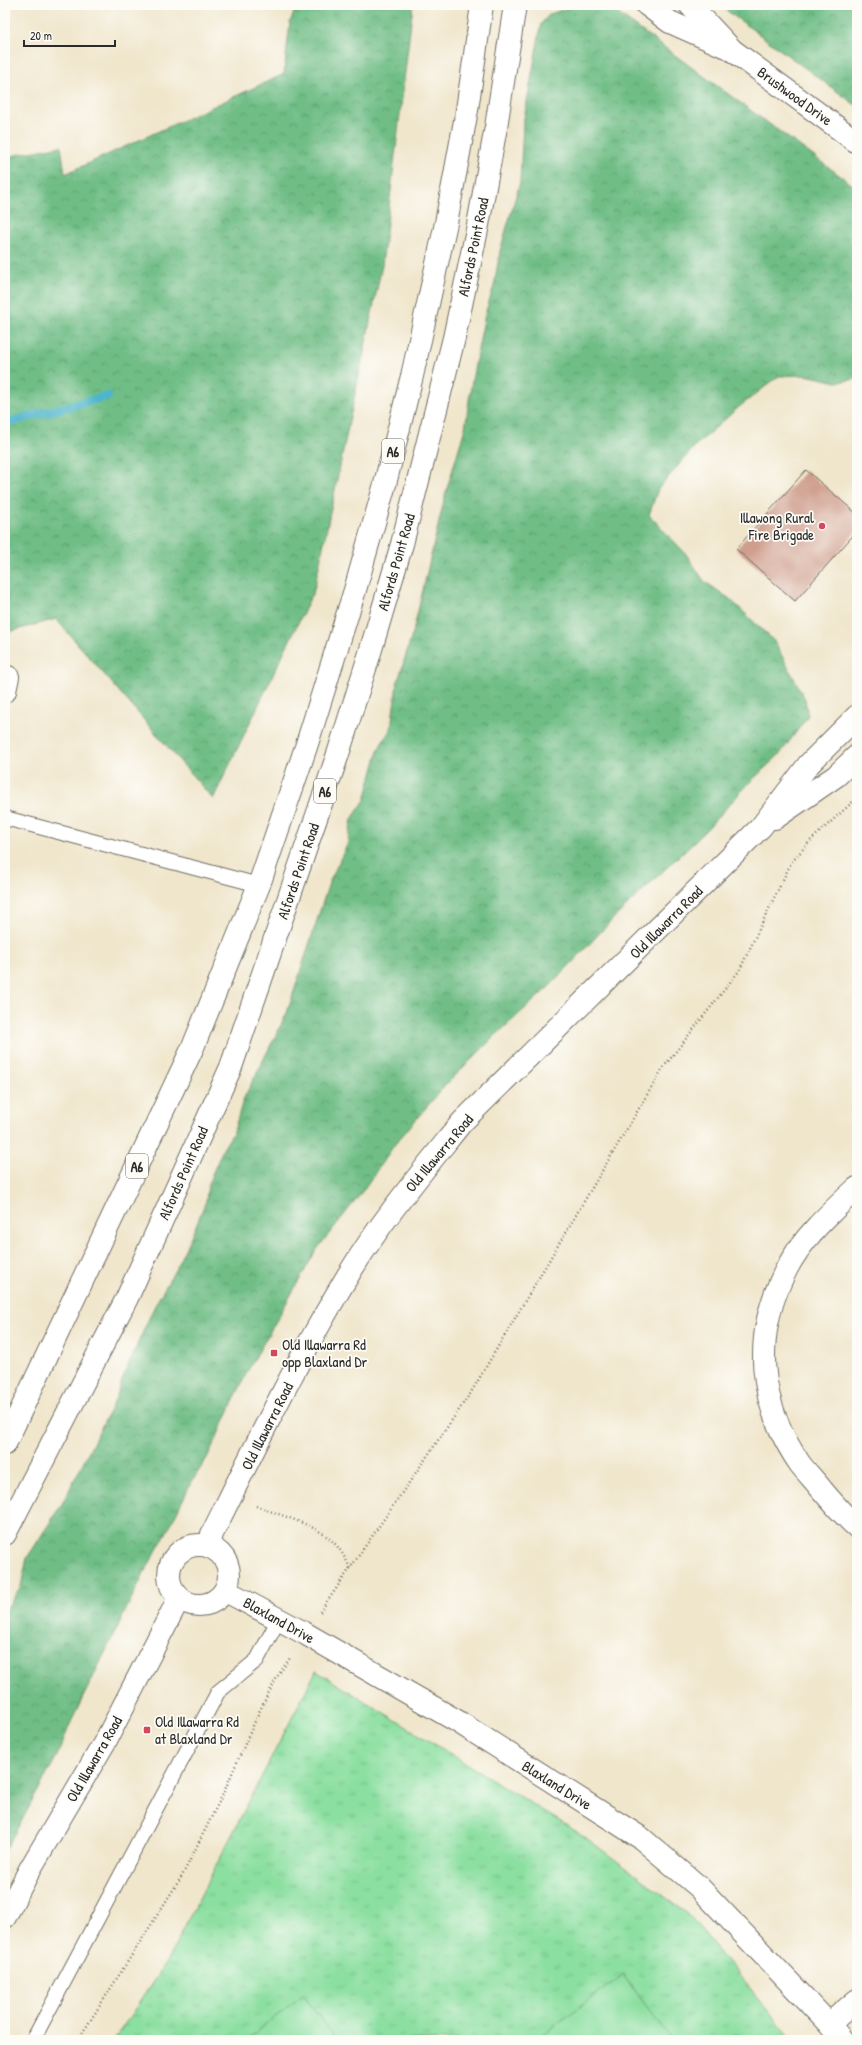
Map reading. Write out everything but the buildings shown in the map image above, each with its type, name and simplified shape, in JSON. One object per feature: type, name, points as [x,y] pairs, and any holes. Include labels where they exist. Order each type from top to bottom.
[{"type":"main road","name":"Alfords Point Road","points":[[5,1444],[193,1047],[259,885],[336,656],[385,484],[405,406],[446,223],[467,110],[482,5]]},
{"type":"main road","name":"Alfords Point Road","points":[[5,1534],[127,1298],[231,1067],[335,761],[390,586],[436,414],[478,225],[506,70],[515,5]]},
{"type":"main road","name":"Brushwood Drive","points":[[647,5],[670,22],[732,50]]},
{"type":"main road","name":"Brushwood Drive","points":[[690,5],[732,50],[857,142]]},
{"type":"main road","name":"Old Illawarra Road","points":[[208,1546],[212,1534],[264,1431],[347,1277],[380,1225],[419,1175],[462,1122],[761,827],[809,764],[857,716]]},
{"type":"main road","name":"Old Illawarra Road","points":[[761,827],[836,776],[857,756]]},
{"type":"main road","points":[[857,1188],[808,1238],[786,1269],[774,1297],[766,1324],[763,1351],[765,1379],[782,1434],[801,1465],[857,1527]]},
{"type":"main road","points":[[191,1546],[208,1546],[224,1557],[228,1564],[230,1573],[226,1591],[220,1598],[204,1606],[194,1605],[178,1597],[172,1590],[169,1572],[176,1556],[191,1546]]},
{"type":"main road","name":"Blaxland Drive","points":[[226,1591],[279,1619],[457,1721],[641,1838],[698,1887],[835,2032]]},
{"type":"main road","name":"Old Illawarra Road","points":[[5,1917],[30,1869],[106,1740],[174,1608],[178,1597]]},
{"type":"main road","points":[[835,2032],[857,2000]]},
{"type":"lane","points":[[5,818],[259,885]]},
{"type":"lane","points":[[33,2040],[218,1692],[257,1660],[279,1619]]},
{"type":"path","points":[[317,1618],[470,1394],[663,1068],[738,970],[791,863],[810,840],[857,798]]},
{"type":"path","points":[[254,1505],[310,1527],[329,1537],[342,1554],[350,1568]]},
{"type":"path","points":[[78,2040],[182,1876],[223,1794],[260,1710],[290,1658]]},
{"type":"green space","points":[[297,5],[413,5],[382,265],[314,590],[213,799],[56,619],[5,633],[5,157],[61,146],[65,174],[284,74],[290,22]]},
{"type":"green space","points":[[719,5],[857,5],[857,106]]},
{"type":"green space","points":[[574,6],[613,10],[857,188],[857,379],[837,382],[806,375],[779,376],[739,407],[696,445],[658,489],[649,515],[686,554],[704,581],[730,599],[774,641],[805,699],[808,716],[780,754],[751,781],[704,832],[612,920],[551,985],[497,1034],[441,1090],[395,1144],[359,1196],[317,1249],[247,1372],[207,1458],[191,1483],[170,1526],[143,1575],[71,1722],[57,1756],[5,1851],[5,1611],[21,1586],[27,1558],[63,1502],[115,1400],[127,1368],[154,1307],[175,1270],[195,1228],[206,1201],[208,1184],[223,1149],[234,1131],[243,1100],[287,1013],[329,883],[347,845],[352,819],[365,800],[379,748],[391,728],[397,684],[413,632],[446,492],[465,428],[472,380],[485,314],[494,286],[500,251],[520,182],[523,124],[541,24],[550,14]]},
{"type":"green space","points":[[316,1671],[582,1835],[688,1914],[793,2040],[114,2040],[167,1961]]},
{"type":"green space","points":[[623,1975],[672,2040],[535,2040]]},
{"type":"green space","points":[[303,1995],[337,2040],[246,2040]]},
{"type":"waterway","points":[[5,423],[108,396]]},
{"type":"place","name":"Illawong Rural Fire Brigade","points":[[822,526]]},
{"type":"place","name":"Old Illawarra Rd opp Blaxland Dr","points":[[274,1353]]},
{"type":"place","name":"Old Illawarra Rd at Blaxland Dr","points":[[147,1730]]}]
